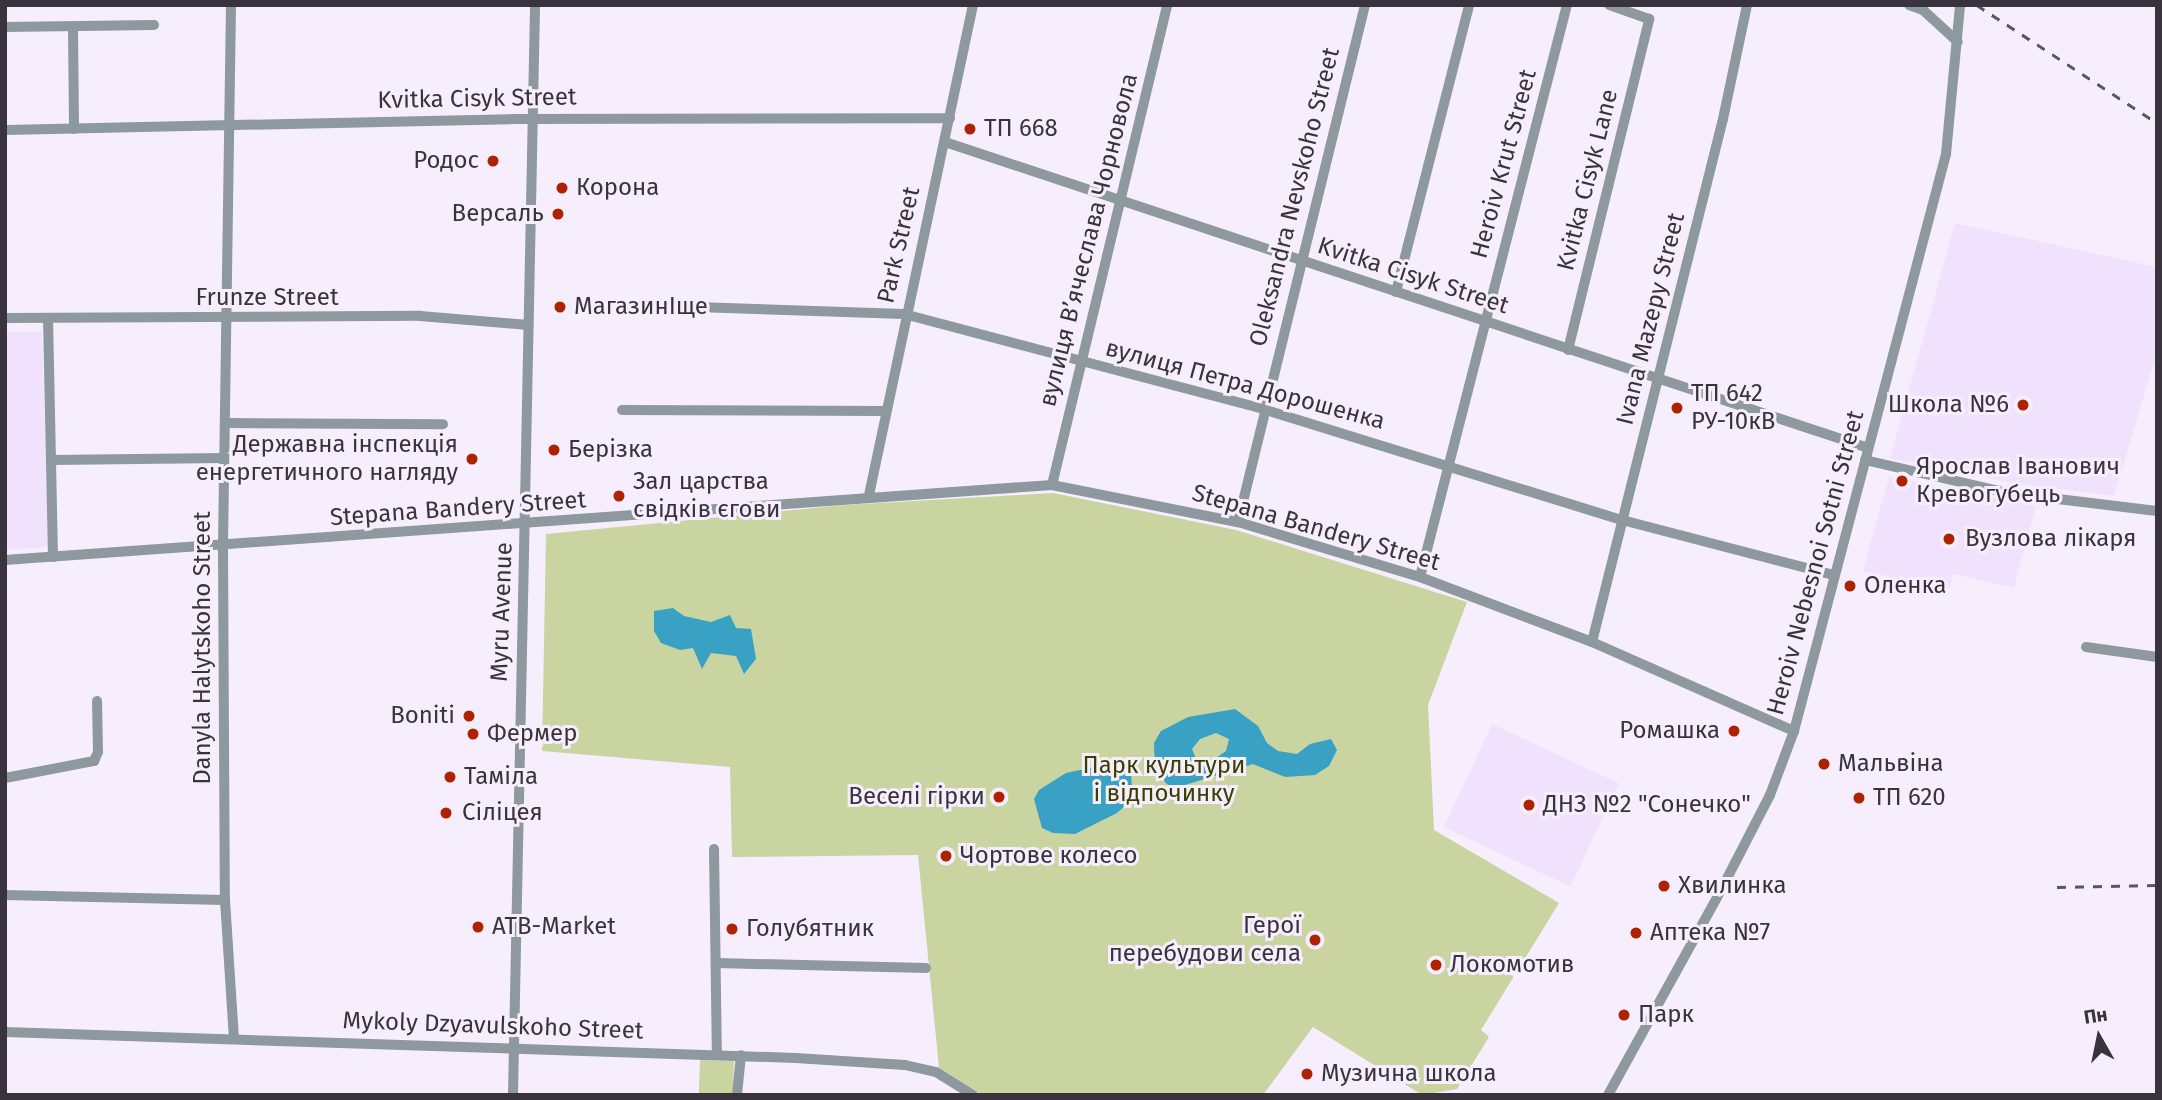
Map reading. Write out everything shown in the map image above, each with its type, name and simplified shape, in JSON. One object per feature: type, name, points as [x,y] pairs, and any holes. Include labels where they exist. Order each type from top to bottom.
[{"type":"street","name":"Danyla Halytskoho Street","points":[[231,5],[224,319],[223,547],[225,900],[234,1039]]},
{"type":"street","name":"Myru Avenue","points":[[513,1095],[535,5]]},
{"type":"street","name":"Park Street","points":[[869,495],[904,314],[945,142],[973,5]]},
{"type":"street","name":"вулиця Вʼячеслава Чорновола","points":[[1052,485],[1079,362],[1122,202],[1167,5]]},
{"type":"street","name":"Oleksandra Nevskoho Street","points":[[1238,522],[1263,409],[1365,5]]},
{"type":"street","points":[[1396,292],[1469,5]]},
{"type":"street","name":"Heroiv Krut Street","points":[[1420,577],[1567,5]]},
{"type":"street","name":"Kvitka Cisyk Lane","points":[[1568,350],[1648,19],[1609,5]]},
{"type":"street","name":"Ivana Mazepy Street","points":[[1592,642],[1659,378],[1747,5]]},
{"type":"street","points":[[1909,5],[1923,10],[1958,42]]},
{"type":"street","name":"Heroiv Nebesnoi Sotni Street","points":[[1608,1095],[1770,795],[1794,731],[1946,153],[1960,5]]},
{"type":"street","points":[[5,27],[73,29],[154,25]]},
{"type":"street","points":[[73,29],[74,128]]},
{"type":"street","name":"Kvitka Cisyk Street","points":[[5,130],[533,118],[950,118]]},
{"type":"street","name":"Kvitka Cisyk Street","points":[[945,142],[1868,448]]},
{"type":"street","name":"вулиця Петра Дорошенка","points":[[635,305],[904,314],[1263,409],[1448,463],[1622,520],[1833,575]]},
{"type":"street","name":"Frunze Street","points":[[5,318],[419,316],[529,325]]},
{"type":"street","points":[[48,318],[53,557]]},
{"type":"street","points":[[622,410],[885,411]]},
{"type":"street","points":[[225,423],[443,424]]},
{"type":"street","points":[[51,460],[224,458]]},
{"type":"street","points":[[1865,460],[2008,493],[2157,511]]},
{"type":"street","name":"Stepana Bandery Street","points":[[5,560],[526,526],[869,495],[1052,485],[1238,522],[1420,577],[1592,642],[1794,731]]},
{"type":"street","points":[[2086,647],[2157,657]]},
{"type":"street","points":[[5,778],[94,761],[98,752],[97,701]]},
{"type":"street","points":[[714,849],[718,1054]]},
{"type":"street","points":[[5,895],[225,900]]},
{"type":"street","points":[[717,963],[926,968]]},
{"type":"street","name":"Mykoly Dzyavulskoho Street","points":[[5,1032],[718,1054],[905,1065],[936,1072],[973,1095]]},
{"type":"street","points":[[737,1095],[741,1055]]},
{"type":"shaded area","name":"Школа №6","points":[[1955,223],[2157,267],[2157,352],[2114,496],[2017,484],[1890,458]]},
{"type":"shaded area","points":[[5,332],[42,332],[49,547],[5,550]]},
{"type":"shaded area","name":"Вузлова лікаря","points":[[1889,476],[2036,506],[2014,588],[1954,574],[1949,589],[1863,571]]},
{"type":"shaded area","name":"ДНЗ №2 \"Сонечко\"","points":[[1492,724],[1619,783],[1571,886],[1444,827]]},
{"type":"green space","name":"Парк культури і відпочинку","points":[[1053,493],[1236,530],[1467,602],[1428,705],[1434,830],[1559,903],[1481,1030],[1489,1037],[1457,1089],[1422,1095],[1313,1027],[1263,1095],[983,1095],[939,1068],[918,855],[732,857],[730,767],[542,751],[546,534],[845,505]]},
{"type":"green space","points":[[700,1060],[734,1061],[733,1095],[699,1095]]},
{"type":"water","points":[[673,608],[684,616],[711,622],[730,615],[736,628],[751,629],[756,659],[744,674],[736,656],[711,653],[702,669],[693,648],[680,650],[661,643],[654,631],[654,611]]},
{"type":"water","points":[[1235,709],[1258,726],[1267,743],[1278,751],[1297,754],[1310,744],[1331,739],[1337,750],[1329,766],[1315,775],[1285,777],[1253,764],[1172,789],[1155,772],[1154,743],[1161,731],[1188,717]],"holes":[[[1216,733],[1229,739],[1226,751],[1210,762],[1196,759],[1192,749],[1200,739]]]},
{"type":"water","points":[[1109,764],[1124,765],[1131,774],[1133,799],[1117,813],[1075,834],[1053,833],[1042,828],[1034,799],[1039,790],[1066,773]]},
{"type":"railway","points":[[1977,5],[2157,123]]},
{"type":"railway","points":[[2057,887],[2157,885]]},
{"type":"place","name":"ТП 668","points":[[970,129]]},
{"type":"place","name":"Родос","points":[[493,161]]},
{"type":"place","name":"Корона","points":[[562,188]]},
{"type":"place","name":"Версаль","points":[[558,214]]},
{"type":"place","name":"МагазинІще","points":[[560,307]]},
{"type":"place","name":"Школа №6","points":[[2023,405]]},
{"type":"place","name":"ТП 642 РУ-10кВ","points":[[1677,408]]},
{"type":"place","name":"Берізка","points":[[554,450]]},
{"type":"place","name":"Державна інспекція енергетичного нагляду","points":[[472,459]]},
{"type":"place","name":"Ярослав Іванович Кревогубець","points":[[1902,481]]},
{"type":"place","name":"Зал царства свідків єгови","points":[[619,496]]},
{"type":"place","name":"Вузлова лікаря","points":[[1949,539]]},
{"type":"place","name":"Оленка","points":[[1850,586]]},
{"type":"place","name":"Boniti","points":[[469,716]]},
{"type":"place","name":"Ромашка","points":[[1734,731]]},
{"type":"place","name":"Фермер","points":[[473,734]]},
{"type":"place","name":"Мальвіна","points":[[1824,764]]},
{"type":"place","name":"Таміла","points":[[450,777]]},
{"type":"place","name":"Веселі гірки","points":[[999,797]]},
{"type":"place","name":"ТП 620","points":[[1859,798]]},
{"type":"place","name":"ДНЗ №2 \"Сонечко\"","points":[[1529,805]]},
{"type":"place","name":"Сіліцея","points":[[446,813]]},
{"type":"place","name":"Чортове колесо","points":[[946,856]]},
{"type":"place","name":"Хвилинка","points":[[1664,886]]},
{"type":"place","name":"ATB-Market","points":[[478,927]]},
{"type":"place","name":"Голубятник","points":[[732,929]]},
{"type":"place","name":"Аптека №7","points":[[1636,933]]},
{"type":"place","name":"Герої перебудови села","points":[[1315,940]]},
{"type":"place","name":"Локомотив","points":[[1436,965]]},
{"type":"place","name":"Парк","points":[[1624,1015]]},
{"type":"place","name":"Музична школа","points":[[1307,1074]]}]
